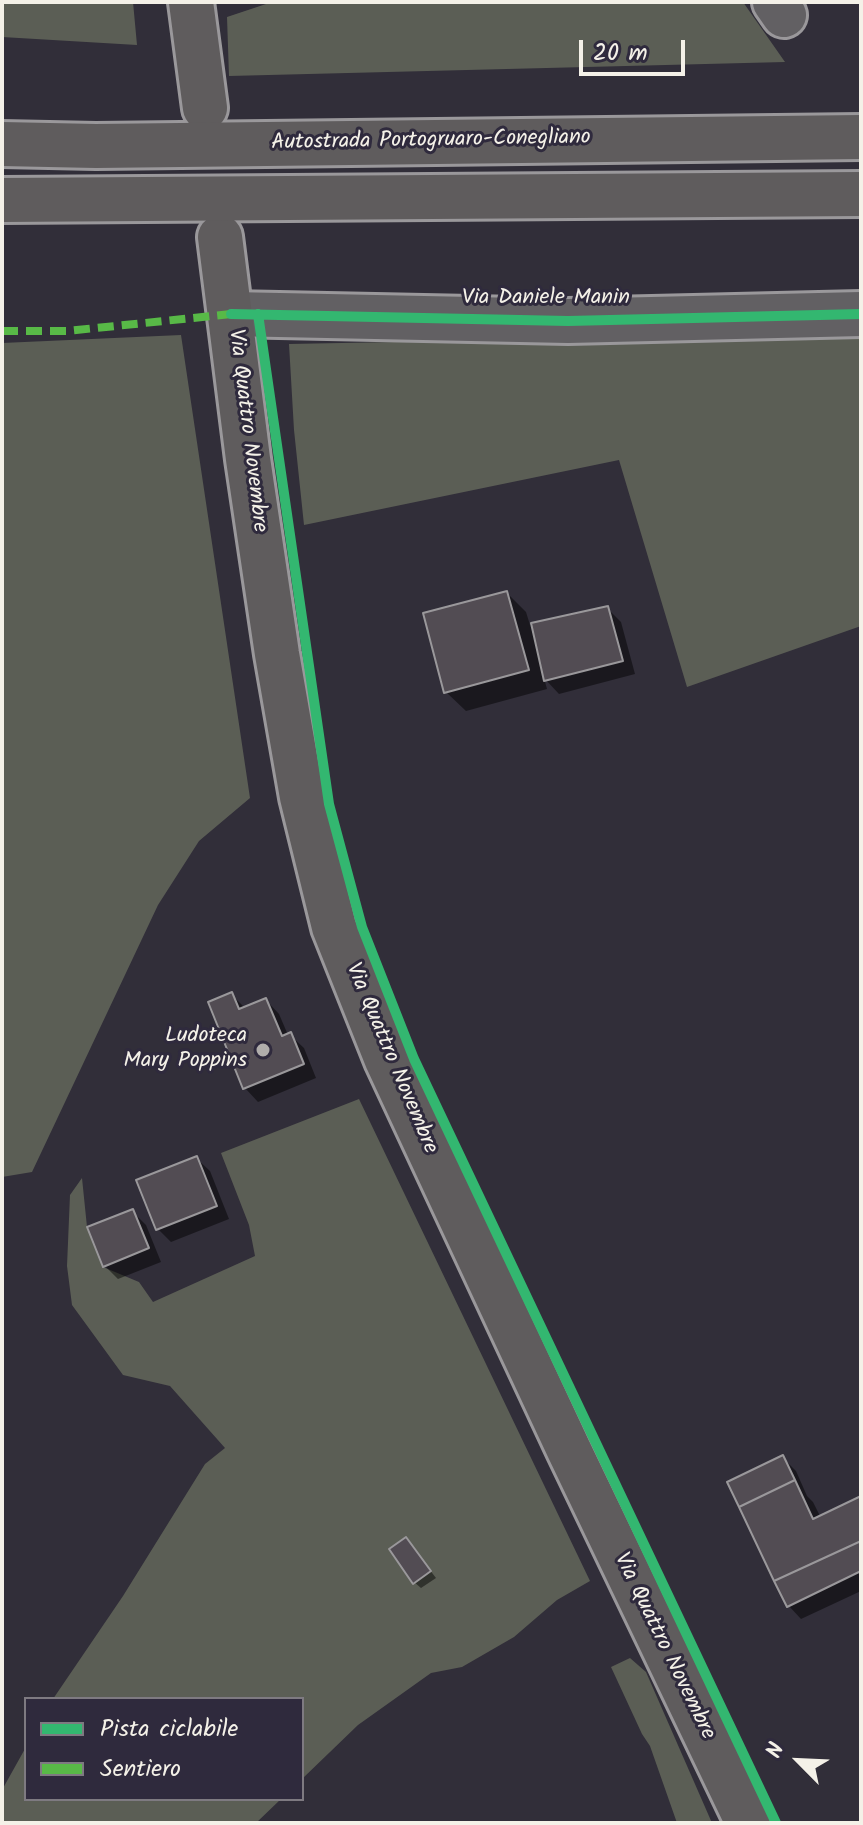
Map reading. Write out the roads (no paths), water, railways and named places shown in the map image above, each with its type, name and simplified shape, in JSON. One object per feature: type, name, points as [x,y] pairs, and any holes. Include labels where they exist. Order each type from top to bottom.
[{"type":"main road","points":[[191,2],[205,108]]},
{"type":"main road","name":"Autostrada Portogruaro-Conegliano","points":[[2,144],[96,146],[861,137]]},
{"type":"main road","points":[[2,200],[861,194]]},
{"type":"main road","name":"Via Quattro Novembre","points":[[220,237],[277,654],[302,797],[334,927],[394,1075],[748,1823]]},
{"type":"street","name":"Via Daniele Manin","points":[[231,314],[568,321],[861,314]]},
{"type":"place","name":"Ludoteca Mary Poppins","points":[[263,1050]]}]
